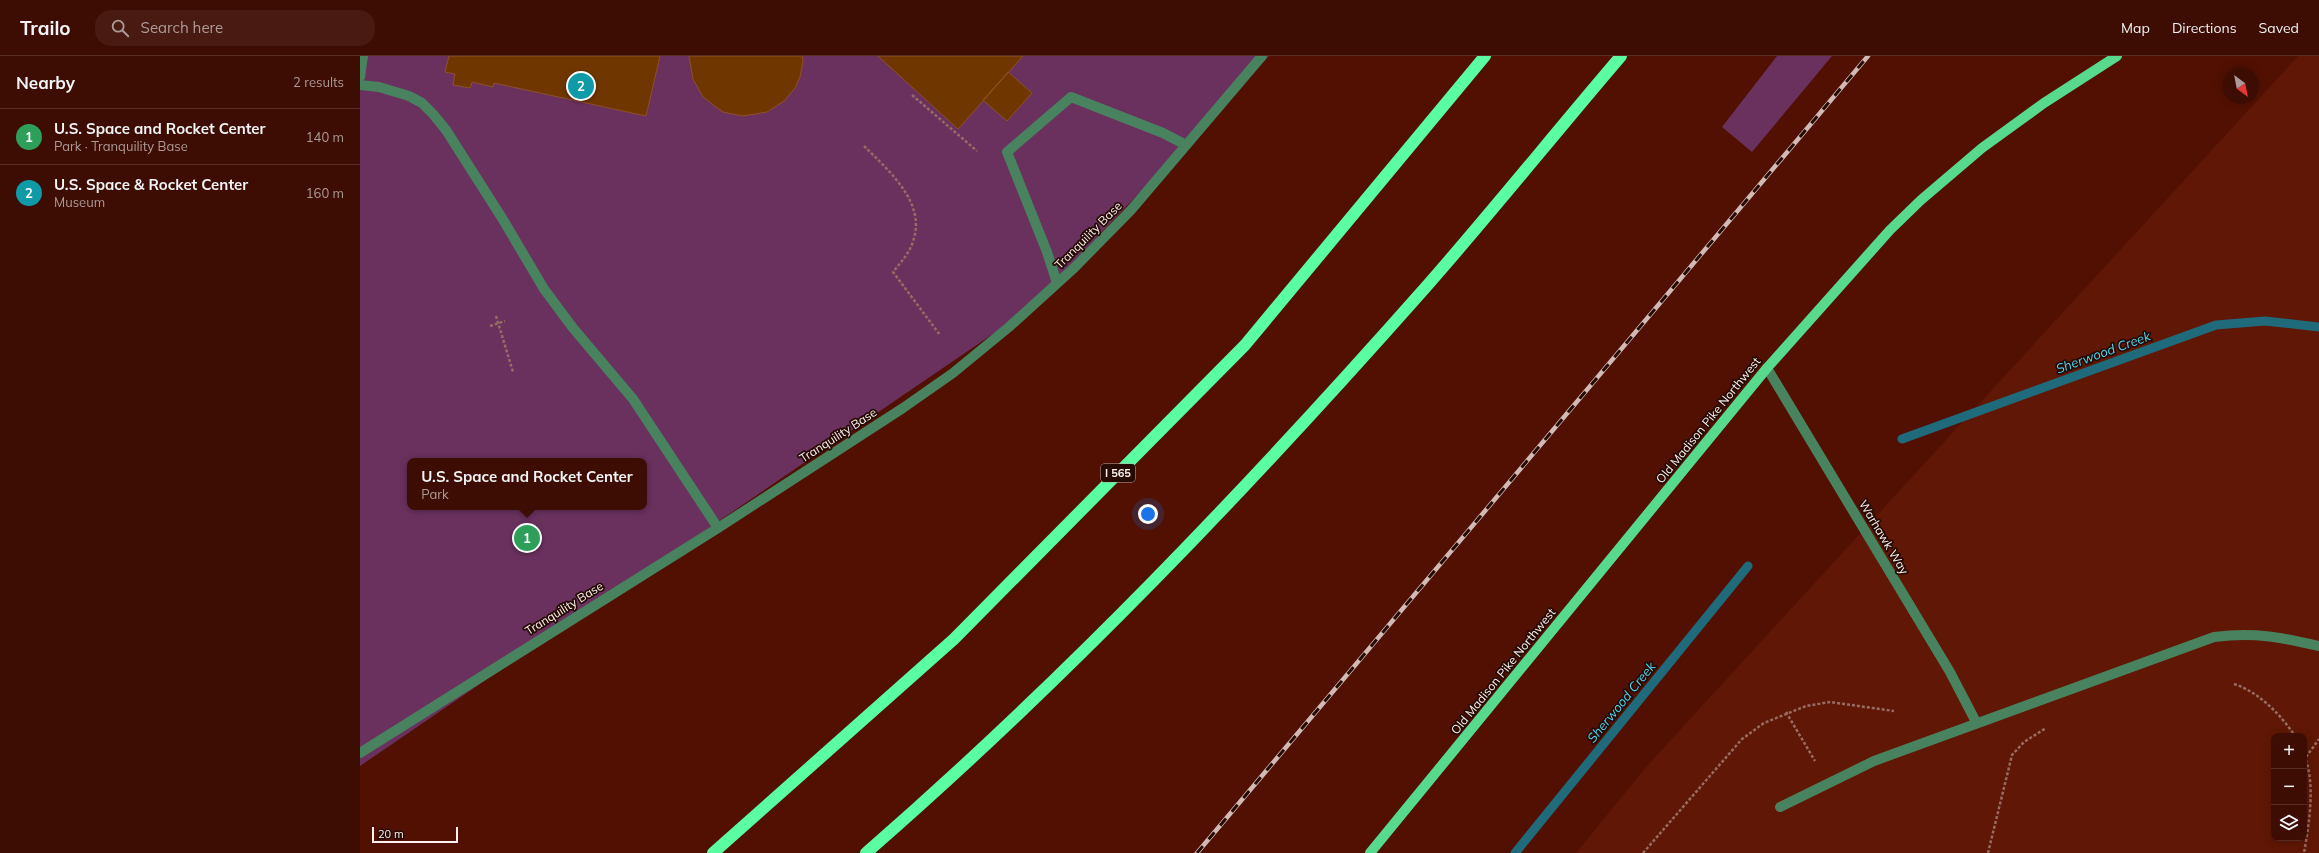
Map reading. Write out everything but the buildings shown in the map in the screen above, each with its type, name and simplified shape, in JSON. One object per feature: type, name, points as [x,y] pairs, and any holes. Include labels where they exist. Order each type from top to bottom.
[{"type":"highway","name":"I 565","points":[[713,853],[954,639],[1245,345],[1485,56]]},
{"type":"highway","points":[[866,853],[1029,704],[1186,549],[1319,407],[1427,285],[1620,56]]},
{"type":"main road","name":"Old Madison Pike Northwest","points":[[1370,853],[1767,368],[1890,230],[1920,200],[1982,148],[2015,124],[2117,56]]},
{"type":"street","points":[[360,77],[363,56]]},
{"type":"street","name":"Tranquility Base","points":[[360,753],[718,528],[903,408],[953,373],[1009,327],[1057,284],[1131,210],[1262,56]]},
{"type":"street","points":[[360,85],[379,86],[410,96],[422,103],[438,120],[502,218],[544,289],[573,328],[633,399],[718,528]]},
{"type":"street","points":[[1057,284],[1047,252],[1007,152],[1071,97],[1163,133],[1186,145]]},
{"type":"street","name":"Warhawk Way","points":[[1767,368],[1950,672],[1976,722]]},
{"type":"street","points":[[1780,807],[1874,761],[1976,722],[2214,637],[2243,633],[2267,635],[2319,646]]},
{"type":"path","points":[[912,95],[977,151]]},
{"type":"path","points":[[864,146],[893,175],[912,204],[915,220],[915,237],[908,254],[893,272],[940,335]]},
{"type":"path","points":[[496,316],[513,372]]},
{"type":"path","points":[[490,326],[505,321]]},
{"type":"path","points":[[2234,684],[2263,702],[2283,718],[2293,733]]},
{"type":"path","points":[[1643,853],[1742,739],[1764,723],[1786,712],[1806,706],[1830,702],[1894,711]]},
{"type":"path","points":[[1786,712],[1815,761]]},
{"type":"path","points":[[1988,853],[2012,755],[2024,742],[2046,728]]},
{"type":"path","points":[[2307,754],[2319,739]]},
{"type":"path","points":[[2304,853],[2310,806],[2306,769]]},
{"type":"shaded area","points":[[360,56],[1269,56],[1028,310],[360,766]]},
{"type":"shaded area","points":[[1777,56],[1832,56],[1752,152],[1722,127]]},
{"type":"shaded area","points":[[2298,56],[2319,56],[2319,853],[1576,853],[1646,767],[2254,104],[2259,104],[2259,99]]},
{"type":"waterway","name":"Sherwood Creek","points":[[1902,439],[2216,325],[2265,321],[2319,327]]},
{"type":"waterway","name":"Sherwood Creek","points":[[1515,853],[1748,566]]},
{"type":"railway","points":[[1197,853],[1868,56]]},
{"type":"place","name":"U.S. Space & Rocket Center","points":[[581,86]]},
{"type":"place","name":"U.S. Space and Rocket Center","points":[[527,538]]}]
